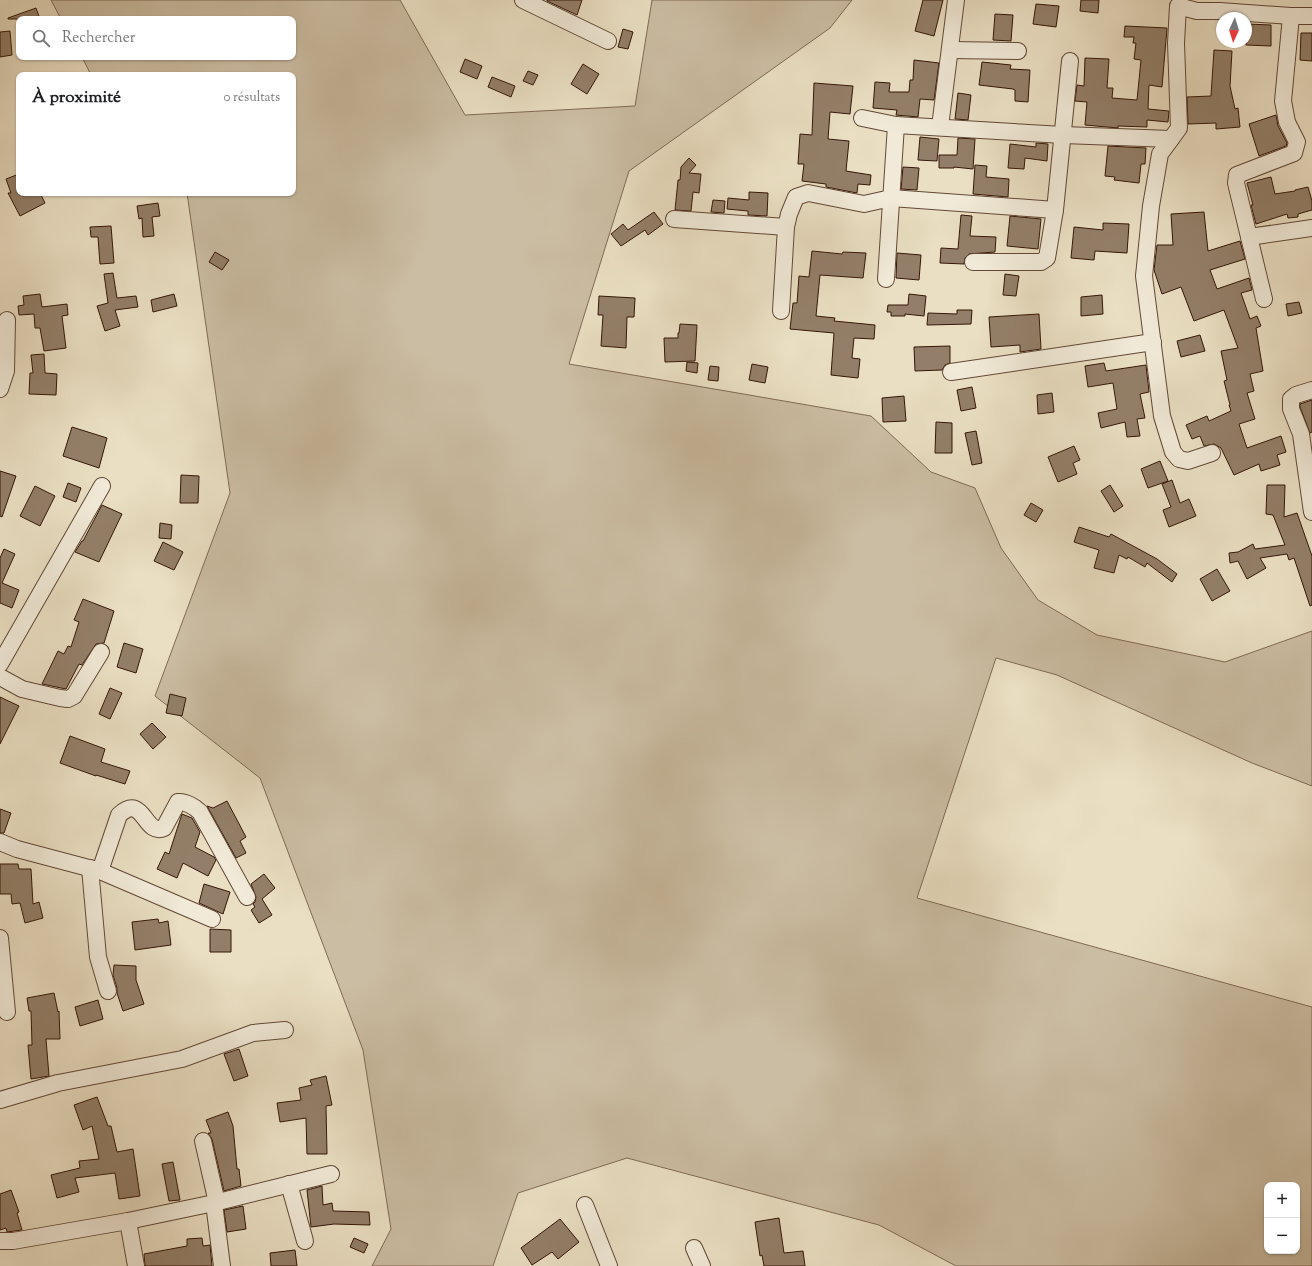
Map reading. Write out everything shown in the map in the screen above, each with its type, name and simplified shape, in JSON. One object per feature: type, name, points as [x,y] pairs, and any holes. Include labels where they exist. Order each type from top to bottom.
[{"type":"street","points":[[523,0],[608,40]]},
{"type":"street","points":[[940,127],[956,0]]},
{"type":"street","points":[[1212,453],[1188,461],[1178,459],[1173,452],[1162,416],[1144,276],[1150,206],[1160,154],[1178,128],[1176,43],[1173,3],[1197,11],[1220,5],[1291,16],[1312,16]]},
{"type":"street","points":[[1264,299],[1236,183],[1237,175],[1294,153],[1297,142],[1287,122],[1283,101],[1291,16]]},
{"type":"street","points":[[950,50],[1018,51]]},
{"type":"street","points":[[972,262],[1041,262],[1047,258],[1055,210],[1070,61]]},
{"type":"street","points":[[862,118],[896,125],[1171,140]]},
{"type":"street","points":[[886,279],[896,125]]},
{"type":"street","points":[[781,311],[786,227],[789,214],[796,198],[808,193],[864,204],[891,198],[1055,210]]},
{"type":"street","points":[[674,219],[786,227]]},
{"type":"street","points":[[1249,237],[1312,228]]},
{"type":"street","points":[[0,389],[6,371],[7,320]]},
{"type":"street","points":[[951,372],[1153,342]]},
{"type":"street","points":[[1312,390],[1296,395],[1291,399],[1291,409],[1301,434],[1312,512]]},
{"type":"street","points":[[0,664],[102,486]]},
{"type":"street","points":[[0,676],[22,689],[68,699],[74,696],[101,652]]},
{"type":"street","points":[[108,992],[98,957],[95,870],[119,815],[124,810],[130,808],[137,809],[155,829],[160,830],[164,828],[178,802],[182,801],[197,809],[247,897]]},
{"type":"street","points":[[0,842],[17,849],[95,870],[212,919]]},
{"type":"street","points":[[0,938],[7,1012]]},
{"type":"street","points":[[0,1100],[58,1083],[182,1060],[253,1033],[284,1030]]},
{"type":"street","points":[[203,1141],[216,1203],[222,1266]]},
{"type":"street","points":[[0,1241],[13,1241],[128,1221],[216,1203],[331,1174]]},
{"type":"street","points":[[289,1184],[305,1241]]},
{"type":"street","points":[[585,1205],[609,1266]]},
{"type":"street","points":[[128,1221],[136,1266]]},
{"type":"street","points":[[694,1248],[702,1266]]},
{"type":"shaded area","points":[[51,0],[400,0],[465,115],[635,106],[652,0],[852,0],[830,28],[629,171],[569,364],[871,416],[931,472],[975,488],[1001,548],[1038,600],[1097,635],[1225,662],[1312,631],[1312,786],[1252,763],[1057,675],[996,658],[917,898],[1312,1007],[1312,1266],[956,1266],[879,1225],[627,1158],[518,1193],[493,1266],[372,1266],[391,1229],[363,1050],[260,778],[155,696],[230,493],[187,196],[296,196],[296,72],[90,72],[84,60],[296,60],[296,16],[59,16]]},
{"type":"building","points":[[547,0],[582,0],[577,15]]},
{"type":"building","points":[[923,0],[943,0],[934,36],[915,31]]},
{"type":"building","points":[[1081,0],[1099,0],[1098,13],[1080,11]]},
{"type":"building","points":[[1036,4],[1059,6],[1056,27],[1033,24]]},
{"type":"building","points":[[36,8],[39,16],[16,16],[16,19],[8,18]]},
{"type":"building","points":[[995,14],[1013,15],[1011,41],[993,40]]},
{"type":"building","points":[[1252,24],[1271,25],[1271,46],[1252,45]]},
{"type":"building","points":[[1125,26],[1167,28],[1162,87],[1149,85],[1148,109],[1169,111],[1168,122],[1147,120],[1147,127],[1118,126],[1118,128],[1085,125],[1087,102],[1075,101],[1077,85],[1084,86],[1085,58],[1109,59],[1107,88],[1113,88],[1112,98],[1137,100],[1141,60],[1134,59],[1136,43],[1133,43],[1134,37],[1124,37]]},
{"type":"building","points":[[623,29],[633,32],[628,49],[618,47]]},
{"type":"building","points":[[10,31],[12,55],[0,57],[0,32]]},
{"type":"building","points":[[1301,33],[1312,33],[1312,61],[1300,60]]},
{"type":"building","points":[[1214,50],[1232,51],[1230,86],[1235,109],[1238,108],[1240,127],[1216,129],[1216,123],[1188,124],[1187,97],[1211,96]]},
{"type":"building","points":[[465,59],[482,66],[477,79],[460,72]]},
{"type":"building","points":[[914,60],[939,63],[934,100],[920,99],[918,117],[896,115],[897,110],[873,108],[875,82],[890,83],[889,92],[909,92],[910,80],[913,80]]},
{"type":"building","points":[[982,62],[1011,65],[1010,69],[1030,70],[1028,102],[1015,101],[1015,90],[1013,89],[979,85]]},
{"type":"building","points":[[583,64],[599,74],[587,94],[571,84]]},
{"type":"building","points":[[528,71],[538,75],[533,85],[523,81]]},
{"type":"building","points":[[492,77],[515,86],[511,97],[488,87]]},
{"type":"building","points":[[814,83],[853,86],[850,114],[830,112],[828,139],[849,141],[846,171],[871,175],[870,185],[858,184],[857,193],[826,187],[826,184],[802,181],[804,164],[798,164],[800,134],[812,135]]},
{"type":"building","points":[[958,93],[971,95],[968,120],[955,119]]},
{"type":"building","points":[[1276,115],[1278,126],[1287,143],[1286,146],[1259,156],[1249,124]]},
{"type":"building","points":[[920,137],[939,139],[937,161],[918,160]]},
{"type":"building","points":[[958,138],[975,139],[973,169],[954,167],[939,168],[939,155],[957,155]]},
{"type":"building","points":[[1036,143],[1048,144],[1047,161],[1025,158],[1024,169],[1008,168],[1010,144],[1036,147]]},
{"type":"building","points":[[1108,146],[1146,148],[1145,164],[1141,164],[1139,183],[1114,180],[1115,177],[1105,176]]},
{"type":"building","points":[[689,158],[696,165],[689,173],[701,174],[699,193],[693,192],[691,211],[675,210],[681,167]]},
{"type":"building","points":[[975,165],[987,166],[986,177],[1009,179],[1008,197],[973,194]]},
{"type":"building","points":[[903,167],[919,168],[917,190],[901,189]]},
{"type":"building","points":[[16,175],[16,196],[42,196],[45,203],[20,216],[8,193],[11,193],[6,179]]},
{"type":"building","points":[[1271,177],[1275,194],[1295,191],[1308,187],[1312,201],[1312,210],[1298,214],[1298,217],[1288,218],[1287,214],[1256,224],[1247,183]]},
{"type":"building","points":[[749,192],[768,193],[767,216],[748,215],[748,211],[727,209],[728,198],[749,200]]},
{"type":"building","points":[[713,200],[725,201],[724,213],[711,212]]},
{"type":"building","points":[[158,203],[160,216],[152,217],[154,236],[143,237],[142,218],[139,219],[137,206]]},
{"type":"building","points":[[654,212],[663,224],[648,235],[645,230],[621,246],[611,234],[623,224],[628,230]]},
{"type":"building","points":[[1204,212],[1208,251],[1240,241],[1245,259],[1210,270],[1217,289],[1249,278],[1252,290],[1241,293],[1250,319],[1257,316],[1261,326],[1256,328],[1263,371],[1250,374],[1254,391],[1247,393],[1255,419],[1239,424],[1247,448],[1281,436],[1286,452],[1277,455],[1280,465],[1261,471],[1259,464],[1234,475],[1221,448],[1214,444],[1204,446],[1200,436],[1192,439],[1186,425],[1207,416],[1209,421],[1231,411],[1224,381],[1227,380],[1221,351],[1238,348],[1224,310],[1194,321],[1181,287],[1162,294],[1154,270],[1157,245],[1173,245],[1171,214]]},
{"type":"building","points":[[961,215],[972,216],[970,236],[996,237],[995,252],[969,254],[965,258],[964,264],[940,263],[941,248],[958,249]]},
{"type":"building","points":[[1010,216],[1041,219],[1038,249],[1007,246]]},
{"type":"building","points":[[1103,223],[1129,224],[1127,253],[1095,251],[1094,260],[1071,258],[1074,227],[1103,230]]},
{"type":"building","points":[[111,226],[114,263],[100,264],[98,237],[91,237],[90,227]]},
{"type":"building","points":[[812,251],[842,254],[843,252],[866,253],[863,278],[820,275],[816,316],[835,318],[834,321],[875,325],[874,339],[854,338],[852,358],[860,359],[858,378],[831,375],[834,333],[790,329],[793,303],[797,303],[799,276],[809,277]]},
{"type":"building","points":[[215,252],[229,260],[222,270],[209,262]]},
{"type":"building","points":[[897,253],[921,255],[919,280],[896,278]]},
{"type":"building","points":[[113,273],[117,298],[136,296],[138,307],[115,310],[120,326],[105,331],[97,306],[108,303],[104,274]]},
{"type":"building","points":[[1005,274],[1019,276],[1016,296],[1003,295]]},
{"type":"building","points":[[40,294],[42,307],[67,304],[68,315],[62,316],[66,348],[44,351],[40,328],[35,328],[34,314],[19,315],[18,306],[24,305],[23,296]]},
{"type":"building","points":[[174,294],[177,306],[153,312],[151,300]]},
{"type":"building","points":[[909,294],[926,296],[924,316],[905,314],[905,316],[891,316],[891,312],[887,312],[888,305],[908,305]]},
{"type":"building","points":[[1102,295],[1103,314],[1081,316],[1081,297]]},
{"type":"building","points":[[599,296],[635,298],[634,317],[627,317],[626,348],[601,346],[603,315],[598,315]]},
{"type":"building","points":[[1299,302],[1302,313],[1288,316],[1286,304]]},
{"type":"building","points":[[957,310],[972,310],[971,324],[927,325],[928,313],[957,314]]},
{"type":"building","points":[[1039,314],[1041,349],[1020,352],[1020,345],[991,347],[989,317]]},
{"type":"building","points":[[680,324],[697,325],[695,361],[665,362],[664,338],[678,338]]},
{"type":"building","points":[[1200,335],[1205,351],[1181,357],[1177,341]]},
{"type":"building","points":[[950,346],[950,363],[945,365],[942,370],[915,371],[914,347]]},
{"type":"building","points":[[44,354],[45,373],[57,374],[56,395],[29,394],[30,373],[33,373],[31,355]]},
{"type":"building","points":[[687,362],[698,363],[697,373],[686,371]]},
{"type":"building","points":[[1104,363],[1106,371],[1146,365],[1149,392],[1140,394],[1145,418],[1137,419],[1140,436],[1127,437],[1125,422],[1101,428],[1098,413],[1117,409],[1113,383],[1088,387],[1085,366]]},
{"type":"building","points":[[752,364],[768,367],[765,383],[749,380]]},
{"type":"building","points":[[710,366],[719,367],[718,381],[708,380]]},
{"type":"building","points":[[972,387],[976,408],[961,411],[957,390]]},
{"type":"building","points":[[1052,393],[1054,412],[1038,414],[1037,395]]},
{"type":"building","points":[[904,396],[906,421],[883,422],[882,398]]},
{"type":"building","points":[[1312,400],[1312,432],[1310,433],[1300,404]]},
{"type":"building","points":[[936,422],[952,423],[952,453],[935,453]]},
{"type":"building","points":[[72,427],[107,438],[99,468],[63,456]]},
{"type":"building","points":[[976,431],[982,463],[972,465],[965,433]]},
{"type":"building","points":[[1074,446],[1080,460],[1073,463],[1077,474],[1058,482],[1048,457]]},
{"type":"building","points":[[1160,461],[1168,481],[1148,488],[1141,469]]},
{"type":"building","points":[[0,471],[16,476],[2,517],[0,516]]},
{"type":"building","points":[[181,475],[199,476],[198,503],[180,503]]},
{"type":"building","points":[[1172,480],[1180,503],[1189,499],[1196,516],[1169,527],[1163,510],[1171,507],[1162,484]]},
{"type":"building","points":[[68,483],[81,488],[76,502],[63,497]]},
{"type":"building","points":[[1110,485],[1123,506],[1114,512],[1101,491]]},
{"type":"building","points":[[1267,485],[1285,485],[1284,517],[1297,513],[1312,556],[1312,605],[1310,606],[1294,558],[1289,560],[1287,554],[1260,558],[1266,568],[1247,579],[1238,561],[1230,563],[1229,553],[1238,552],[1253,544],[1255,549],[1285,545],[1273,515],[1266,514]]},
{"type":"building","points":[[35,486],[55,496],[40,526],[20,516]]},
{"type":"building","points":[[1031,503],[1043,510],[1036,522],[1024,515]]},
{"type":"building","points":[[102,505],[122,514],[99,562],[75,552],[83,541]]},
{"type":"building","points":[[160,523],[172,525],[171,539],[159,538]]},
{"type":"building","points":[[1079,527],[1109,537],[1111,534],[1157,559],[1177,574],[1172,582],[1147,563],[1145,567],[1128,557],[1127,559],[1119,555],[1114,573],[1094,568],[1099,550],[1074,542]]},
{"type":"building","points":[[163,542],[183,552],[174,570],[154,561]]},
{"type":"building","points":[[4,549],[15,554],[2,583],[19,590],[12,608],[0,603],[0,558]]},
{"type":"building","points":[[1217,569],[1230,591],[1212,601],[1200,579]]},
{"type":"building","points":[[83,599],[114,611],[104,643],[96,644],[82,665],[79,664],[66,689],[42,684],[58,651],[64,654],[68,646],[71,647],[79,622],[74,620]]},
{"type":"building","points":[[124,643],[143,649],[136,673],[117,667]]},
{"type":"building","points":[[110,688],[122,693],[110,719],[99,714]]},
{"type":"building","points":[[170,694],[186,698],[182,716],[166,713]]},
{"type":"building","points":[[0,697],[19,706],[0,744]]},
{"type":"building","points":[[152,723],[166,737],[153,749],[140,734]]},
{"type":"building","points":[[70,736],[105,749],[101,762],[130,771],[125,784],[96,776],[60,763]]},
{"type":"building","points":[[227,801],[246,837],[240,841],[246,853],[236,858],[207,806],[213,808]]},
{"type":"building","points":[[0,809],[11,813],[4,833],[0,833]]},
{"type":"building","points":[[182,814],[192,818],[200,832],[195,847],[214,857],[216,860],[208,876],[183,863],[177,878],[157,869],[165,852],[169,854]]},
{"type":"building","points":[[0,864],[18,864],[19,869],[31,869],[33,904],[39,902],[43,918],[25,923],[20,903],[12,904],[11,894],[0,894]]},
{"type":"building","points":[[264,874],[275,888],[262,899],[272,915],[259,923],[251,910],[255,907],[253,904],[256,897],[251,884]]},
{"type":"building","points":[[204,884],[230,892],[223,914],[199,903]]},
{"type":"building","points":[[158,919],[159,923],[168,921],[171,945],[135,950],[132,922]]},
{"type":"building","points":[[210,929],[231,930],[231,952],[210,952]]},
{"type":"building","points":[[114,965],[136,966],[136,980],[144,1004],[123,1011],[113,975]]},
{"type":"building","points":[[54,993],[58,1012],[59,1011],[60,1039],[46,1039],[49,1076],[31,1079],[28,1045],[32,1045],[31,1011],[29,1011],[27,998]]},
{"type":"building","points":[[98,1000],[103,1019],[80,1026],[75,1007]]},
{"type":"building","points":[[239,1049],[248,1076],[234,1081],[224,1054]]},
{"type":"building","points":[[326,1076],[332,1105],[326,1106],[327,1154],[307,1154],[306,1118],[280,1122],[277,1103],[301,1100],[299,1088],[312,1085],[310,1080]]},
{"type":"building","points":[[97,1097],[108,1126],[111,1126],[117,1152],[133,1149],[140,1196],[119,1199],[115,1173],[75,1178],[79,1192],[57,1198],[51,1175],[80,1168],[79,1161],[99,1159],[92,1126],[83,1130],[74,1105]]},
{"type":"building","points":[[228,1112],[233,1126],[237,1169],[239,1169],[241,1186],[224,1191],[212,1139],[208,1133],[211,1133],[206,1120]]},
{"type":"building","points":[[173,1162],[180,1200],[169,1201],[162,1164]]},
{"type":"building","points":[[322,1186],[323,1205],[332,1203],[333,1211],[369,1212],[370,1225],[334,1224],[311,1227],[307,1190]]},
{"type":"building","points":[[11,1190],[19,1212],[17,1213],[22,1230],[7,1232],[6,1228],[0,1230],[0,1194]]},
{"type":"building","points":[[243,1206],[246,1229],[227,1232],[224,1210]]},
{"type":"building","points":[[779,1218],[784,1253],[803,1251],[805,1266],[764,1266],[762,1255],[760,1256],[755,1222]]},
{"type":"building","points":[[560,1219],[579,1242],[558,1259],[552,1252],[532,1265],[521,1248]]},
{"type":"building","points":[[202,1238],[203,1246],[210,1245],[212,1266],[145,1266],[144,1254],[187,1246],[187,1239]]},
{"type":"building","points":[[354,1238],[368,1244],[364,1253],[350,1247]]},
{"type":"building","points":[[295,1250],[297,1266],[271,1266],[270,1253]]}]
